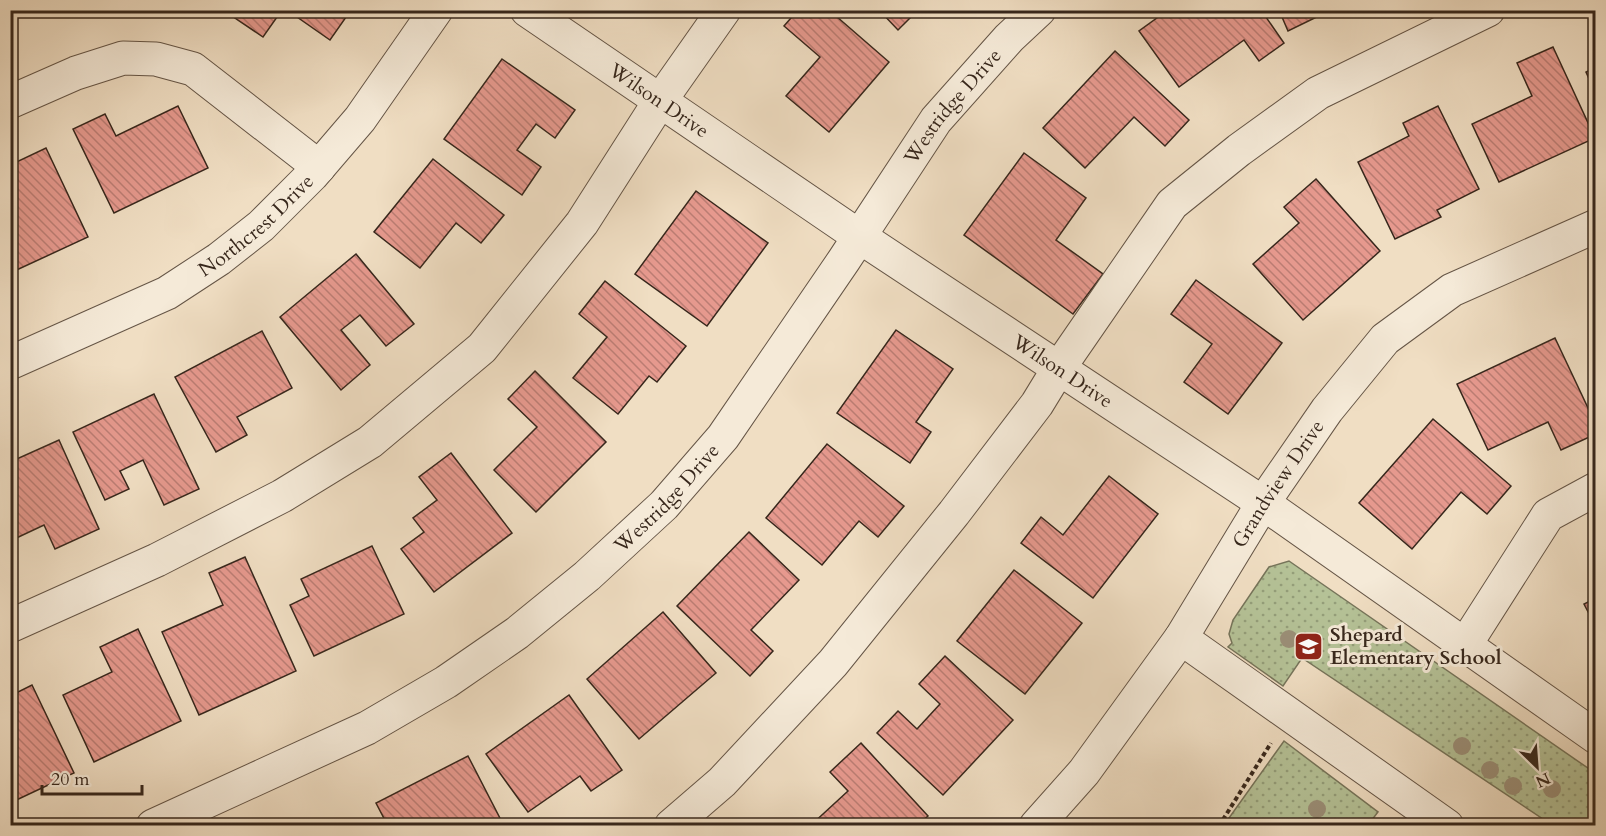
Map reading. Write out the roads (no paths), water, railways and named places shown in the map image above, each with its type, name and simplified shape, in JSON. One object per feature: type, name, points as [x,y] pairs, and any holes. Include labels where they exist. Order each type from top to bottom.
[{"type":"street","name":"Northcrest Drive","points":[[10,363],[166,293],[219,259],[261,226],[319,167],[360,119],[436,10]]},
{"type":"street","name":"Wilson Drive","points":[[527,10],[860,237],[1263,503],[1596,737]]},
{"type":"street","points":[[10,626],[157,561],[282,496],[370,442],[482,348],[582,223],[660,101],[724,10]]},
{"type":"street","name":"Westridge Drive","points":[[153,825],[367,728],[455,676],[517,633],[587,576],[664,505],[723,437],[860,237],[936,120],[1009,38],[1039,10]]},
{"type":"street","points":[[671,825],[722,783],[833,663],[954,513],[1037,404],[1059,368],[1172,204],[1239,150],[1318,93],[1488,10]]},
{"type":"street","points":[[10,102],[76,73],[123,58],[156,59],[193,69],[319,167]]},
{"type":"street","name":"Grandview Drive","points":[[1036,825],[1084,772],[1181,638],[1263,503],[1327,410],[1385,339],[1452,290],[1596,226]]},
{"type":"street","points":[[1465,645],[1548,515],[1596,489]]},
{"type":"street","points":[[1181,638],[1447,825]]},
{"type":"place","name":"Shepard Elementary School","points":[[1309,646]]}]
